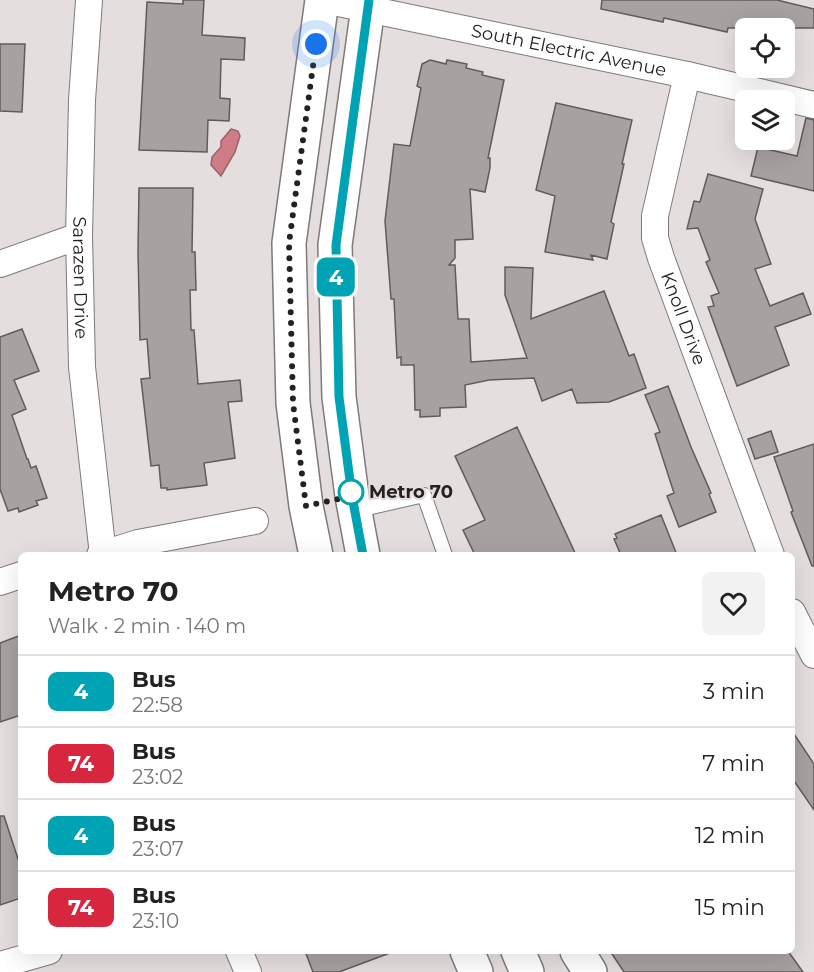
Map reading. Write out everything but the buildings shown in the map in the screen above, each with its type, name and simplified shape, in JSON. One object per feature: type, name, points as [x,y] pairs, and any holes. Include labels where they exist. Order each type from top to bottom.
[{"type":"main road","points":[[315,552],[306,506],[293,403],[289,243],[323,0]]},
{"type":"main road","points":[[362,552],[353,504],[339,397],[336,245],[369,4]]},
{"type":"main road","points":[[306,506],[353,504]]},
{"type":"main road","points":[[468,954],[476,972]]},
{"type":"main road","points":[[519,954],[527,972]]},
{"type":"main road","points":[[579,954],[590,972]]},
{"type":"street","name":"Sarazen Drive","points":[[89,0],[82,100],[79,236],[82,367],[102,552]]},
{"type":"street","name":"South Electric Avenue","points":[[323,0],[369,4],[814,105]]},
{"type":"street","name":"Knoll Drive","points":[[687,75],[655,216],[655,238],[770,552]]},
{"type":"street","points":[[0,264],[79,236]]},
{"type":"street","points":[[111,552],[138,543],[255,521]]},
{"type":"street","points":[[0,582],[18,575]]},
{"type":"street","points":[[795,618],[814,655]]},
{"type":"street","points":[[0,965],[39,954]]},
{"type":"street","points":[[240,954],[248,972]]},
{"type":"lane","points":[[353,504],[424,495],[444,552]]},
{"type":"shaded area","points":[[231,129],[238,131],[240,136],[235,152],[221,176],[211,165],[212,157],[221,147],[221,141]]},
{"type":"bus line","name":"4","points":[[362,552],[352,496],[339,397],[336,245],[369,0]]},
{"type":"place","name":"Metro 70","points":[[351,492]]},
{"type":"route","points":[[316,44],[289,243],[293,403],[306,506],[352,496],[351,492]]}]
